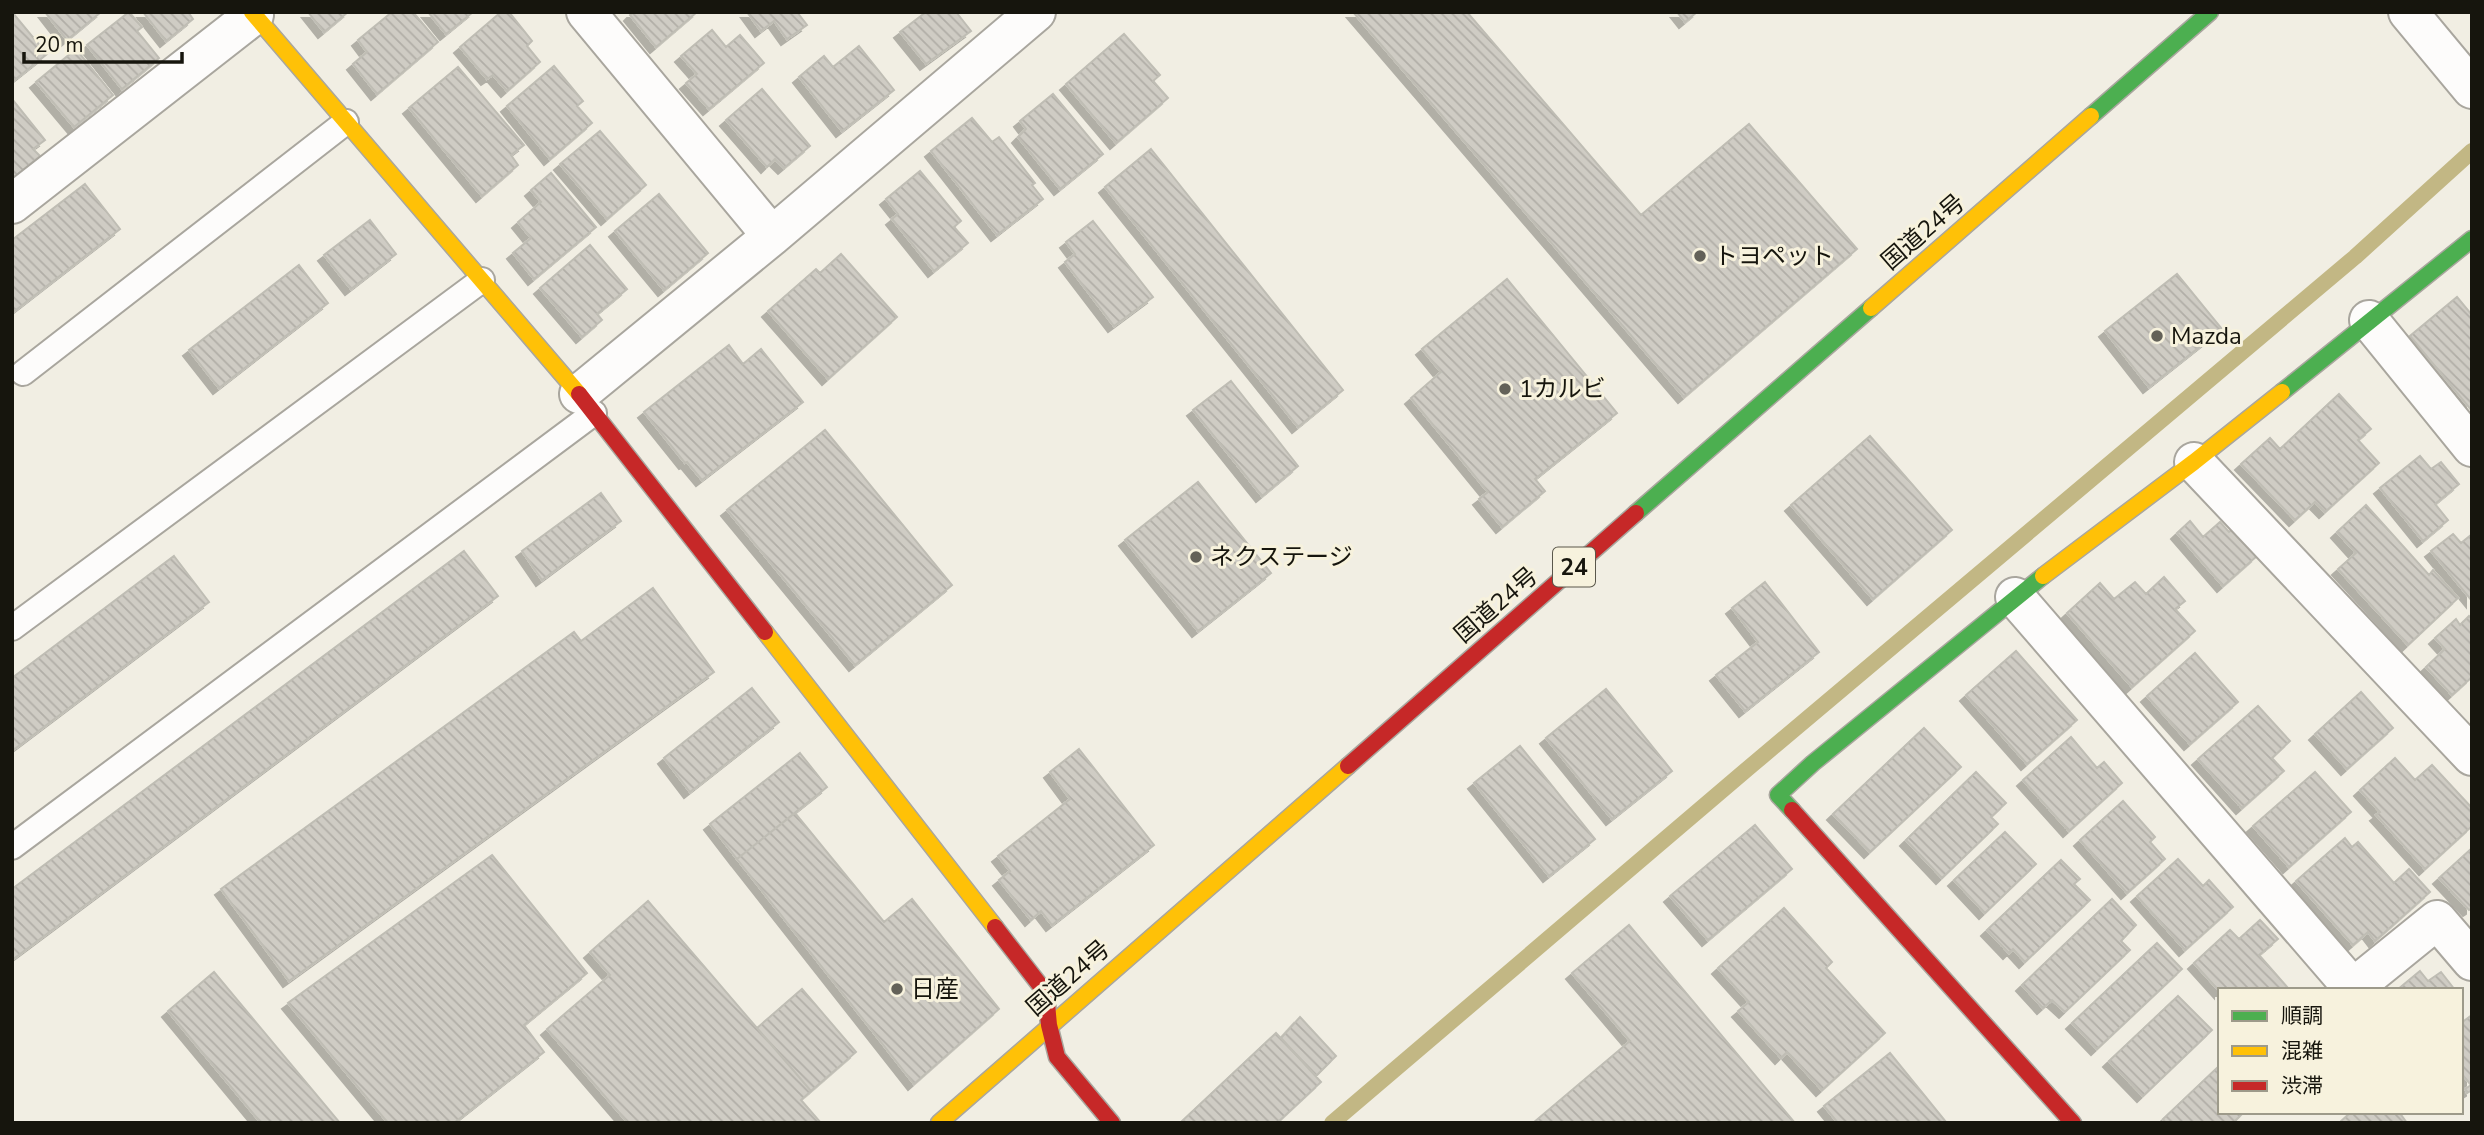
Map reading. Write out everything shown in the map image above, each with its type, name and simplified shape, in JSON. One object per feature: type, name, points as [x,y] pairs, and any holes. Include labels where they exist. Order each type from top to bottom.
[{"type":"main road","name":"国道24号","points":[[939,1123],[2210,12]]},
{"type":"main road","points":[[253,13],[587,404],[1046,993],[1049,1025],[1057,1057],[1112,1123]]},
{"type":"main road","points":[[2073,1123],[1778,795],[1813,763],[2015,597],[2194,462],[2472,239]]},
{"type":"street","points":[[586,12],[772,236]]},
{"type":"street","points":[[587,404],[772,236],[1036,12]]},
{"type":"street","points":[[2407,12],[2472,89]]},
{"type":"street","points":[[12,204],[253,13]]},
{"type":"street","points":[[2369,320],[2472,447]]},
{"type":"street","points":[[2194,462],[2472,756]]},
{"type":"street","points":[[2015,597],[2353,988],[2437,920],[2472,961]]},
{"type":"lane","points":[[23,373],[346,122]]},
{"type":"lane","points":[[12,628],[482,280]]},
{"type":"lane","points":[[12,847],[587,404]]},
{"type":"building","points":[[12,12],[47,54],[12,82]]},
{"type":"building","points":[[45,12],[101,12],[67,40]]},
{"type":"building","points":[[129,12],[142,27],[137,31],[159,58],[122,89],[87,45]]},
{"type":"building","points":[[143,12],[188,12],[193,19],[166,41]]},
{"type":"building","points":[[308,12],[348,12],[324,32]]},
{"type":"building","points":[[392,12],[413,12],[438,42],[377,94],[353,64],[367,52],[358,40]]},
{"type":"building","points":[[428,12],[473,12],[446,34]]},
{"type":"building","points":[[501,12],[509,12],[532,41],[527,46],[540,62],[507,91],[493,75],[487,79],[460,47]]},
{"type":"building","points":[[633,12],[697,12],[656,47],[630,15]]},
{"type":"building","points":[[747,12],[797,12],[807,25],[787,39],[774,21],[761,31]]},
{"type":"building","points":[[926,12],[956,12],[971,31],[926,64],[900,32]]},
{"type":"building","points":[[1353,12],[1467,12],[1641,215],[1749,124],[1857,249],[1684,397]]},
{"type":"building","points":[[1677,12],[1697,12],[1685,22]]},
{"type":"building","points":[[712,30],[726,47],[740,35],[764,63],[709,109],[686,83],[697,74],[681,56]]},
{"type":"building","points":[[1124,34],[1160,75],[1153,81],[1168,98],[1116,143],[1066,84]]},
{"type":"building","points":[[859,46],[894,90],[842,131],[799,77],[824,56],[833,67]]},
{"type":"building","points":[[76,49],[113,95],[74,127],[36,82]]},
{"type":"building","points":[[554,66],[583,101],[577,106],[592,123],[550,159],[507,106]]},
{"type":"building","points":[[458,67],[524,145],[511,155],[518,165],[482,196],[409,108]]},
{"type":"building","points":[[762,89],[810,146],[784,168],[775,159],[767,167],[726,120]]},
{"type":"building","points":[[1053,94],[1103,154],[1060,189],[1018,137],[1026,129],[1020,121]]},
{"type":"building","points":[[12,99],[45,140],[33,149],[40,156],[12,179]]},
{"type":"building","points":[[972,118],[992,142],[999,137],[1035,183],[1032,185],[1043,199],[997,235],[931,151]]},
{"type":"building","points":[[600,131],[646,185],[607,219],[560,164]]},
{"type":"building","points":[[1151,149],[1343,390],[1298,427],[1105,187]]},
{"type":"building","points":[[920,171],[961,221],[954,227],[968,243],[934,271],[892,219],[898,214],[886,199]]},
{"type":"building","points":[[551,173],[596,227],[534,279],[513,253],[531,238],[518,222],[541,202],[531,190]]},
{"type":"building","points":[[85,184],[120,229],[12,313],[12,240]]},
{"type":"building","points":[[659,194],[708,253],[664,290],[615,231]]},
{"type":"building","points":[[370,220],[396,254],[351,289],[324,255]]},
{"type":"building","points":[[1093,221],[1153,297],[1114,326],[1065,262],[1075,254],[1066,242]]},
{"type":"building","points":[[590,245],[627,289],[597,314],[602,320],[582,337],[540,288]]},
{"type":"building","points":[[841,254],[897,317],[828,379],[768,311],[816,269],[820,273]]},
{"type":"building","points":[[299,265],[328,303],[219,388],[189,350]]},
{"type":"building","points":[[2177,274],[2222,329],[2149,387],[2105,331]]},
{"type":"building","points":[[1507,279],[1617,413],[1535,479],[1545,491],[1502,527],[1479,499],[1488,492],[1411,398],[1441,372],[1422,349]]},
{"type":"building","points":[[2457,297],[2472,315],[2472,411],[2410,336]]},
{"type":"building","points":[[729,345],[743,364],[761,349],[803,402],[702,480],[644,412]]},
{"type":"building","points":[[1231,381],[1298,466],[1262,496],[1193,410]]},
{"type":"building","points":[[2339,394],[2371,429],[2358,440],[2379,463],[2325,512],[2315,502],[2295,520],[2241,464],[2270,438],[2280,449]]},
{"type":"building","points":[[825,430],[952,585],[855,665],[727,510]]},
{"type":"building","points":[[1870,436],[1952,530],[1873,599],[1791,505]]},
{"type":"building","points":[[2420,456],[2431,469],[2441,462],[2459,484],[2435,504],[2448,520],[2423,541],[2380,488]]},
{"type":"building","points":[[1198,482],[1271,573],[1198,631],[1125,540]]},
{"type":"building","points":[[601,493],[621,521],[542,580],[522,551]]},
{"type":"building","points":[[2366,505],[2429,575],[2433,570],[2458,598],[2408,645],[2338,569],[2356,553],[2337,532]]},
{"type":"building","points":[[2190,521],[2203,537],[2220,522],[2229,532],[2233,529],[2257,556],[2223,586],[2177,533]]},
{"type":"building","points":[[2453,534],[2461,543],[2472,534],[2472,601],[2431,551]]},
{"type":"building","points":[[464,551],[498,596],[12,960],[12,889]]},
{"type":"building","points":[[174,556],[209,602],[12,751],[12,678]]},
{"type":"building","points":[[2164,577],[2185,601],[2175,609],[2195,631],[2132,687],[2067,613],[2100,583],[2114,599],[2135,582],[2146,594]]},
{"type":"building","points":[[1765,582],[1819,652],[1745,711],[1716,675],[1758,642],[1732,608]]},
{"type":"building","points":[[653,588],[714,672],[289,981],[221,889],[574,632],[581,641]]},
{"type":"building","points":[[2469,616],[2472,619],[2472,677],[2452,695],[2426,667],[2445,649],[2435,638],[2456,619],[2460,625]]},
{"type":"building","points":[[2016,651],[2077,720],[2027,764],[1966,695]]},
{"type":"building","points":[[2195,653],[2238,702],[2190,744],[2147,696]]},
{"type":"building","points":[[752,688],[779,722],[690,792],[664,758]]},
{"type":"building","points":[[1606,689],[1672,771],[1612,819],[1546,738]]},
{"type":"building","points":[[2361,692],[2393,728],[2347,769],[2315,734]]},
{"type":"building","points":[[2258,706],[2290,741],[2272,758],[2284,771],[2242,808],[2198,759]]},
{"type":"building","points":[[1924,728],[1961,767],[1870,852],[1833,814]]},
{"type":"building","points":[[2071,737],[2097,768],[2104,762],[2122,783],[2069,831],[2023,780]]},
{"type":"building","points":[[1520,746],[1595,839],[1549,876],[1474,783]]},
{"type":"building","points":[[1079,749],[1154,845],[1052,925],[1041,911],[1031,920],[999,880],[1010,871],[998,856],[1070,799],[1050,772]]},
{"type":"building","points":[[800,753],[827,787],[737,859],[710,824]]},
{"type":"building","points":[[2395,758],[2415,780],[2432,765],[2472,808],[2472,826],[2425,869],[2376,815],[2380,812],[2360,790]]},
{"type":"building","points":[[1976,772],[2006,803],[1991,817],[1998,824],[1942,878],[1906,840]]},
{"type":"building","points":[[2315,772],[2351,812],[2289,867],[2253,826]]},
{"type":"building","points":[[2123,801],[2155,837],[2150,842],[2165,859],[2127,893],[2080,840]]},
{"type":"building","points":[[795,813],[884,922],[912,899],[999,1009],[914,1084],[737,859]]},
{"type":"building","points":[[1755,825],[1792,869],[1708,940],[1670,896]]},
{"type":"building","points":[[2005,832],[2036,864],[1985,913],[1954,880]]},
{"type":"building","points":[[2345,838],[2352,847],[2358,842],[2394,883],[2409,869],[2430,892],[2375,941],[2368,932],[2353,945],[2296,881]]},
{"type":"building","points":[[2472,848],[2472,908],[2469,910],[2439,878]]},
{"type":"building","points":[[492,855],[587,973],[524,1025],[544,1052],[454,1123],[388,1123],[288,1003]]},
{"type":"building","points":[[2178,859],[2203,886],[2209,880],[2233,907],[2185,950],[2137,896]]},
{"type":"building","points":[[2061,860],[2080,879],[2074,884],[2090,900],[2025,962],[2013,949],[2009,953],[1987,930]]},
{"type":"building","points":[[2112,899],[2136,925],[2121,941],[2130,950],[2065,1012],[2052,1000],[2043,1008],[2022,985]]},
{"type":"building","points":[[648,901],[811,1091],[801,1100],[821,1123],[628,1123],[547,1029],[610,975],[590,952]]},
{"type":"building","points":[[1784,908],[1832,962],[1826,968],[1885,1033],[1822,1090],[1787,1052],[1781,1058],[1738,1011],[1749,1002],[1718,968]]},
{"type":"building","points":[[2260,920],[2278,939],[2259,955],[2288,988],[2218,990],[2194,963],[2230,930],[2239,939]]},
{"type":"building","points":[[1629,925],[1795,1123],[1533,1123],[1630,1041],[1572,973]]},
{"type":"building","points":[[2157,943],[2182,969],[2097,1049],[2072,1023]]},
{"type":"building","points":[[2420,971],[2428,981],[2441,972],[2453,988],[2399,988]]},
{"type":"building","points":[[214,972],[340,1123],[261,1123],[168,1011]]},
{"type":"building","points":[[802,989],[856,1052],[811,1091],[757,1028]]},
{"type":"building","points":[[2178,996],[2212,1030],[2143,1096],[2109,1061]]},
{"type":"building","points":[[2472,1015],[2472,1090],[2467,1093],[2465,1089],[2471,1085],[2463,1075],[2463,1022]]},
{"type":"building","points":[[1300,1017],[1336,1056],[1316,1076],[1281,1038]]},
{"type":"building","points":[[1276,1033],[1321,1082],[1277,1123],[1180,1123]]},
{"type":"building","points":[[1890,1053],[1945,1123],[1838,1123],[1824,1106]]},
{"type":"building","points":[[2218,1067],[2218,1114],[2242,1114],[2233,1123],[2166,1123],[2163,1119]]},
{"type":"building","points":[[2349,1114],[2400,1114],[2407,1123],[2339,1123]]},
{"type":"waterway","points":[[1332,1123],[2355,257],[2472,151]]},
{"type":"traffic: fast","points":[[2091,116],[2210,12]]},
{"type":"traffic: fast","points":[[2282,392],[2472,239]]},
{"type":"traffic: fast","points":[[1636,513],[1871,308]]},
{"type":"traffic: fast","points":[[1792,810],[1778,795],[1813,763],[2043,576]]},
{"type":"traffic: slow","points":[[252,12],[579,394]]},
{"type":"traffic: slow","points":[[1871,308],[2091,116]]},
{"type":"traffic: slow","points":[[2043,576],[2282,392]]},
{"type":"traffic: slow","points":[[765,632],[995,927]]},
{"type":"traffic: slow","points":[[939,1123],[1348,766]]},
{"type":"traffic: jam","points":[[579,394],[765,632]]},
{"type":"traffic: jam","points":[[1348,766],[1636,513]]},
{"type":"traffic: jam","points":[[1792,810],[2073,1123]]},
{"type":"traffic: jam","points":[[995,927],[1046,993],[1049,1025],[1057,1057],[1112,1123]]},
{"type":"place","name":"トヨペット","points":[[1700,256]]},
{"type":"place","name":"Mazda","points":[[2157,336]]},
{"type":"place","name":"1カルビ","points":[[1505,389]]},
{"type":"place","name":"ネクステージ","points":[[1196,557]]},
{"type":"place","name":"日産","points":[[897,989]]}]
